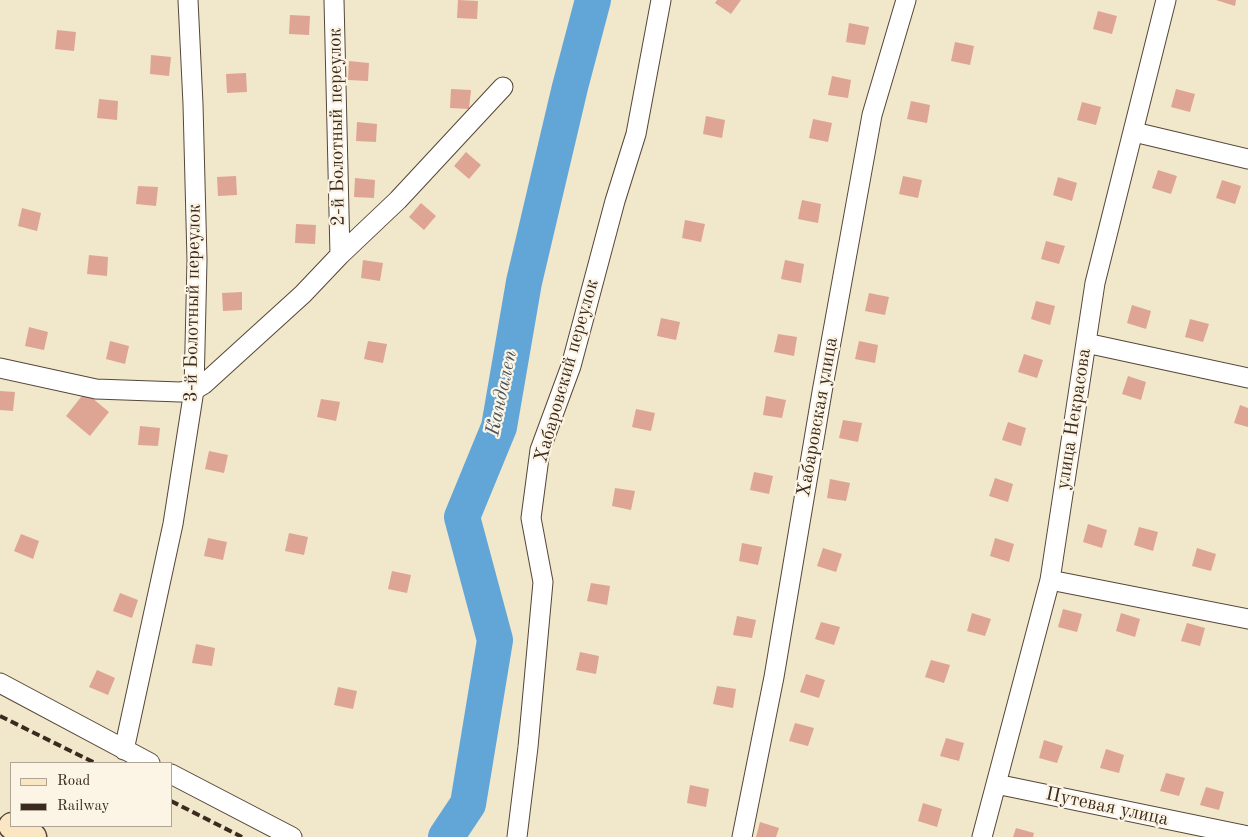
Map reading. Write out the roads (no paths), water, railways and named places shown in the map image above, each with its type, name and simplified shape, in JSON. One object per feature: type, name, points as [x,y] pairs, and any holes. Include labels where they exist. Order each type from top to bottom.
[{"type":"main road","points":[[13,827],[33,837]]},
{"type":"street","name":"3-й Болотный переулок","points":[[124,750],[173,524],[194,390],[197,260],[188,0]]},
{"type":"street","name":"2-й Болотный переулок","points":[[334,0],[340,255]]},
{"type":"street","name":"Хабаровский переулок","points":[[517,837],[528,747],[543,582],[531,518],[540,450],[571,366],[615,201],[636,134],[661,0]]},
{"type":"street","name":"Хабаровская улица","points":[[742,837],[774,677],[872,115],[906,0]]},
{"type":"street","name":"улица Некрасова","points":[[982,837],[1050,580],[1095,283],[1166,0]]},
{"type":"street","name":"2-й Болотный переулок","points":[[194,390],[204,384],[303,294],[340,255],[398,200],[503,87]]},
{"type":"street","points":[[1134,132],[1248,159]]},
{"type":"street","points":[[1086,343],[1248,378]]},
{"type":"street","points":[[0,368],[96,389],[180,392],[194,390]]},
{"type":"street","points":[[1050,580],[1248,620]]},
{"type":"street","points":[[0,683],[148,762]]},
{"type":"street","points":[[172,775],[292,837]]},
{"type":"street","name":"Путевая улица","points":[[996,784],[1248,836]]},
{"type":"waterway","name":"Кандалеп","points":[[446,837],[468,804],[495,640],[462,517],[499,427],[524,282],[570,87],[593,0]]},
{"type":"railway","points":[[0,716],[93,762]]},
{"type":"railway","points":[[172,802],[242,837]]}]
